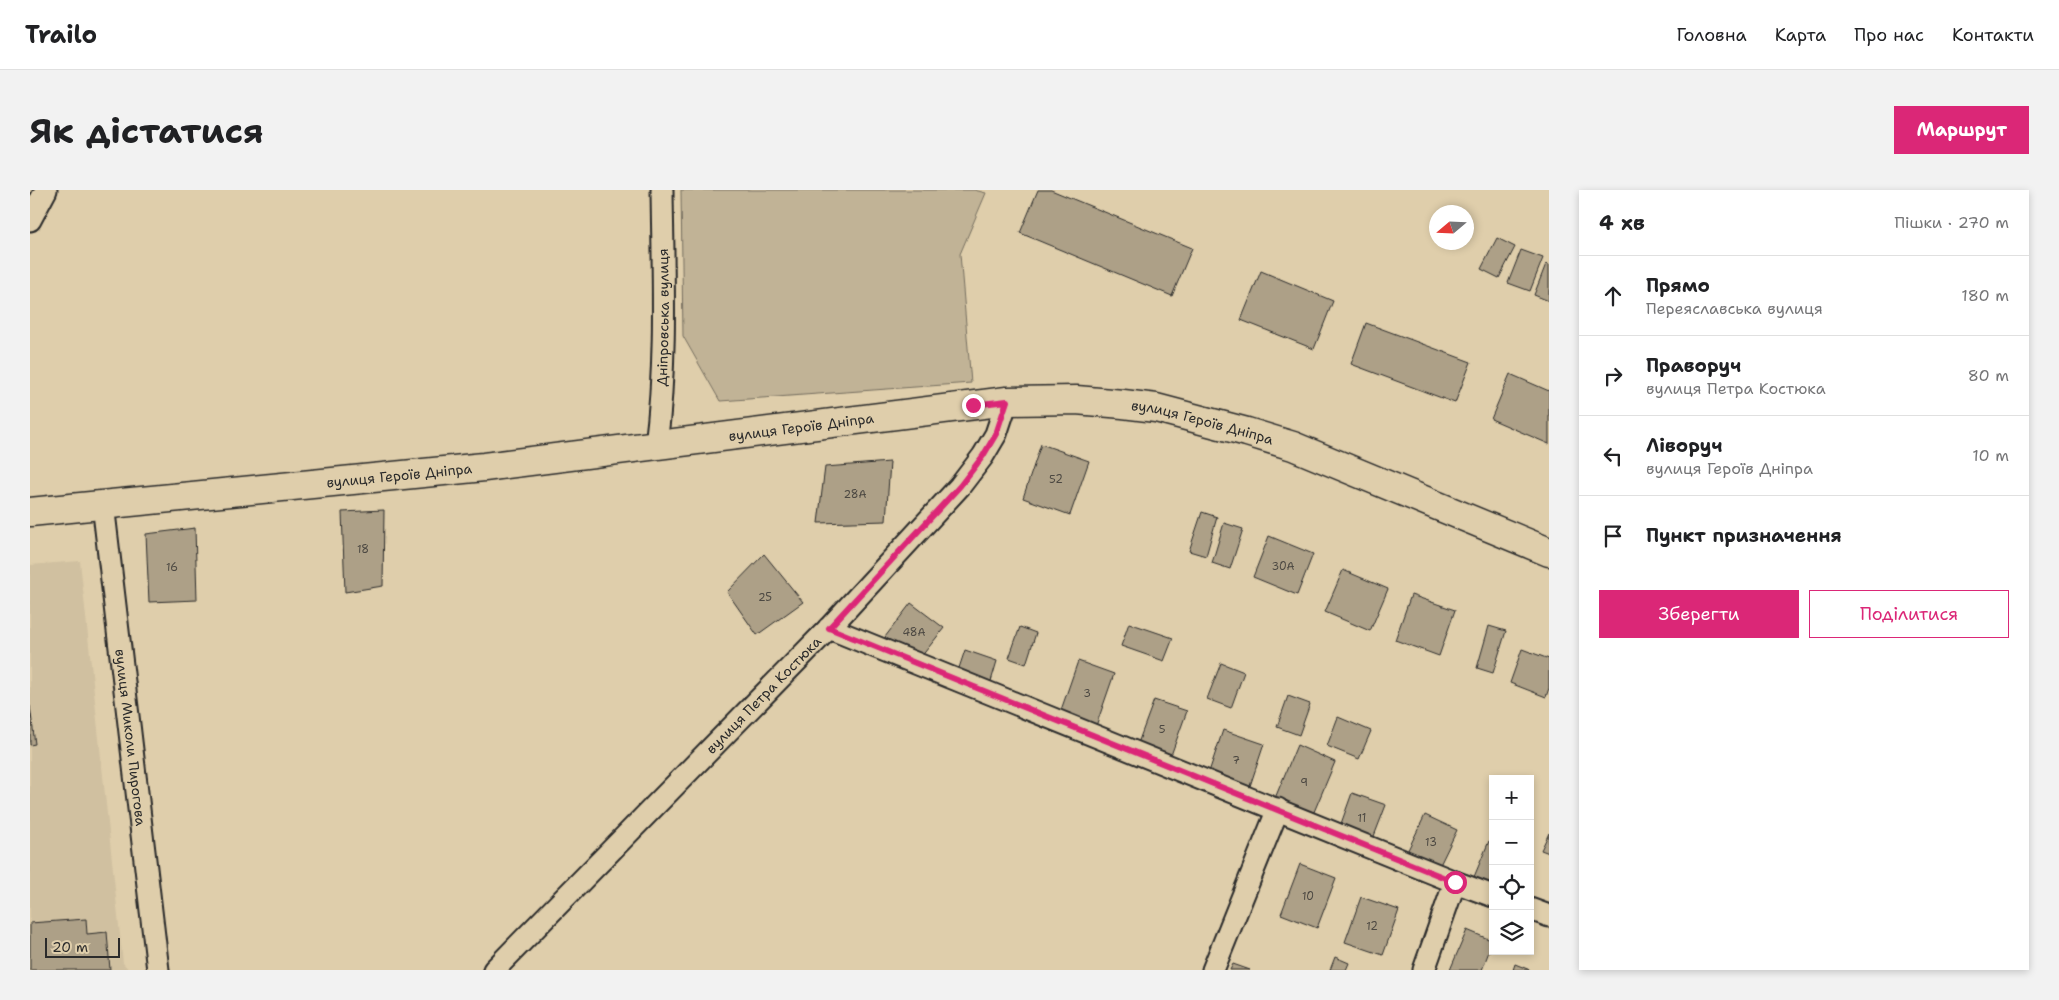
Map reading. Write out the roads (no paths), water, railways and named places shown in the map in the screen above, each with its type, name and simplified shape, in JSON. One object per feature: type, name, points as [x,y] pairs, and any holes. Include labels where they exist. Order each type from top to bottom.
[{"type":"main road","name":"вулиця Героїв Дніпра","points":[[30,512],[484,466],[1007,401],[1076,400],[1156,408],[1293,446],[1549,552]]},
{"type":"street","points":[[30,220],[46,190]]},
{"type":"street","name":"Дніпровська вулиця","points":[[656,445],[662,380],[663,341],[662,190]]},
{"type":"street","name":"вулиця Петра Костюка","points":[[494,970],[829,628],[960,486],[983,456],[996,434],[1007,401]]},
{"type":"street","name":"вулиця Миколи Пирогова","points":[[103,504],[158,970]]},
{"type":"street","points":[[829,628],[1489,895]]},
{"type":"street","points":[[1214,970],[1278,809]]},
{"type":"street","points":[[1424,970],[1455,882]]},
{"type":"street","points":[[1534,911],[1549,916]]}]
